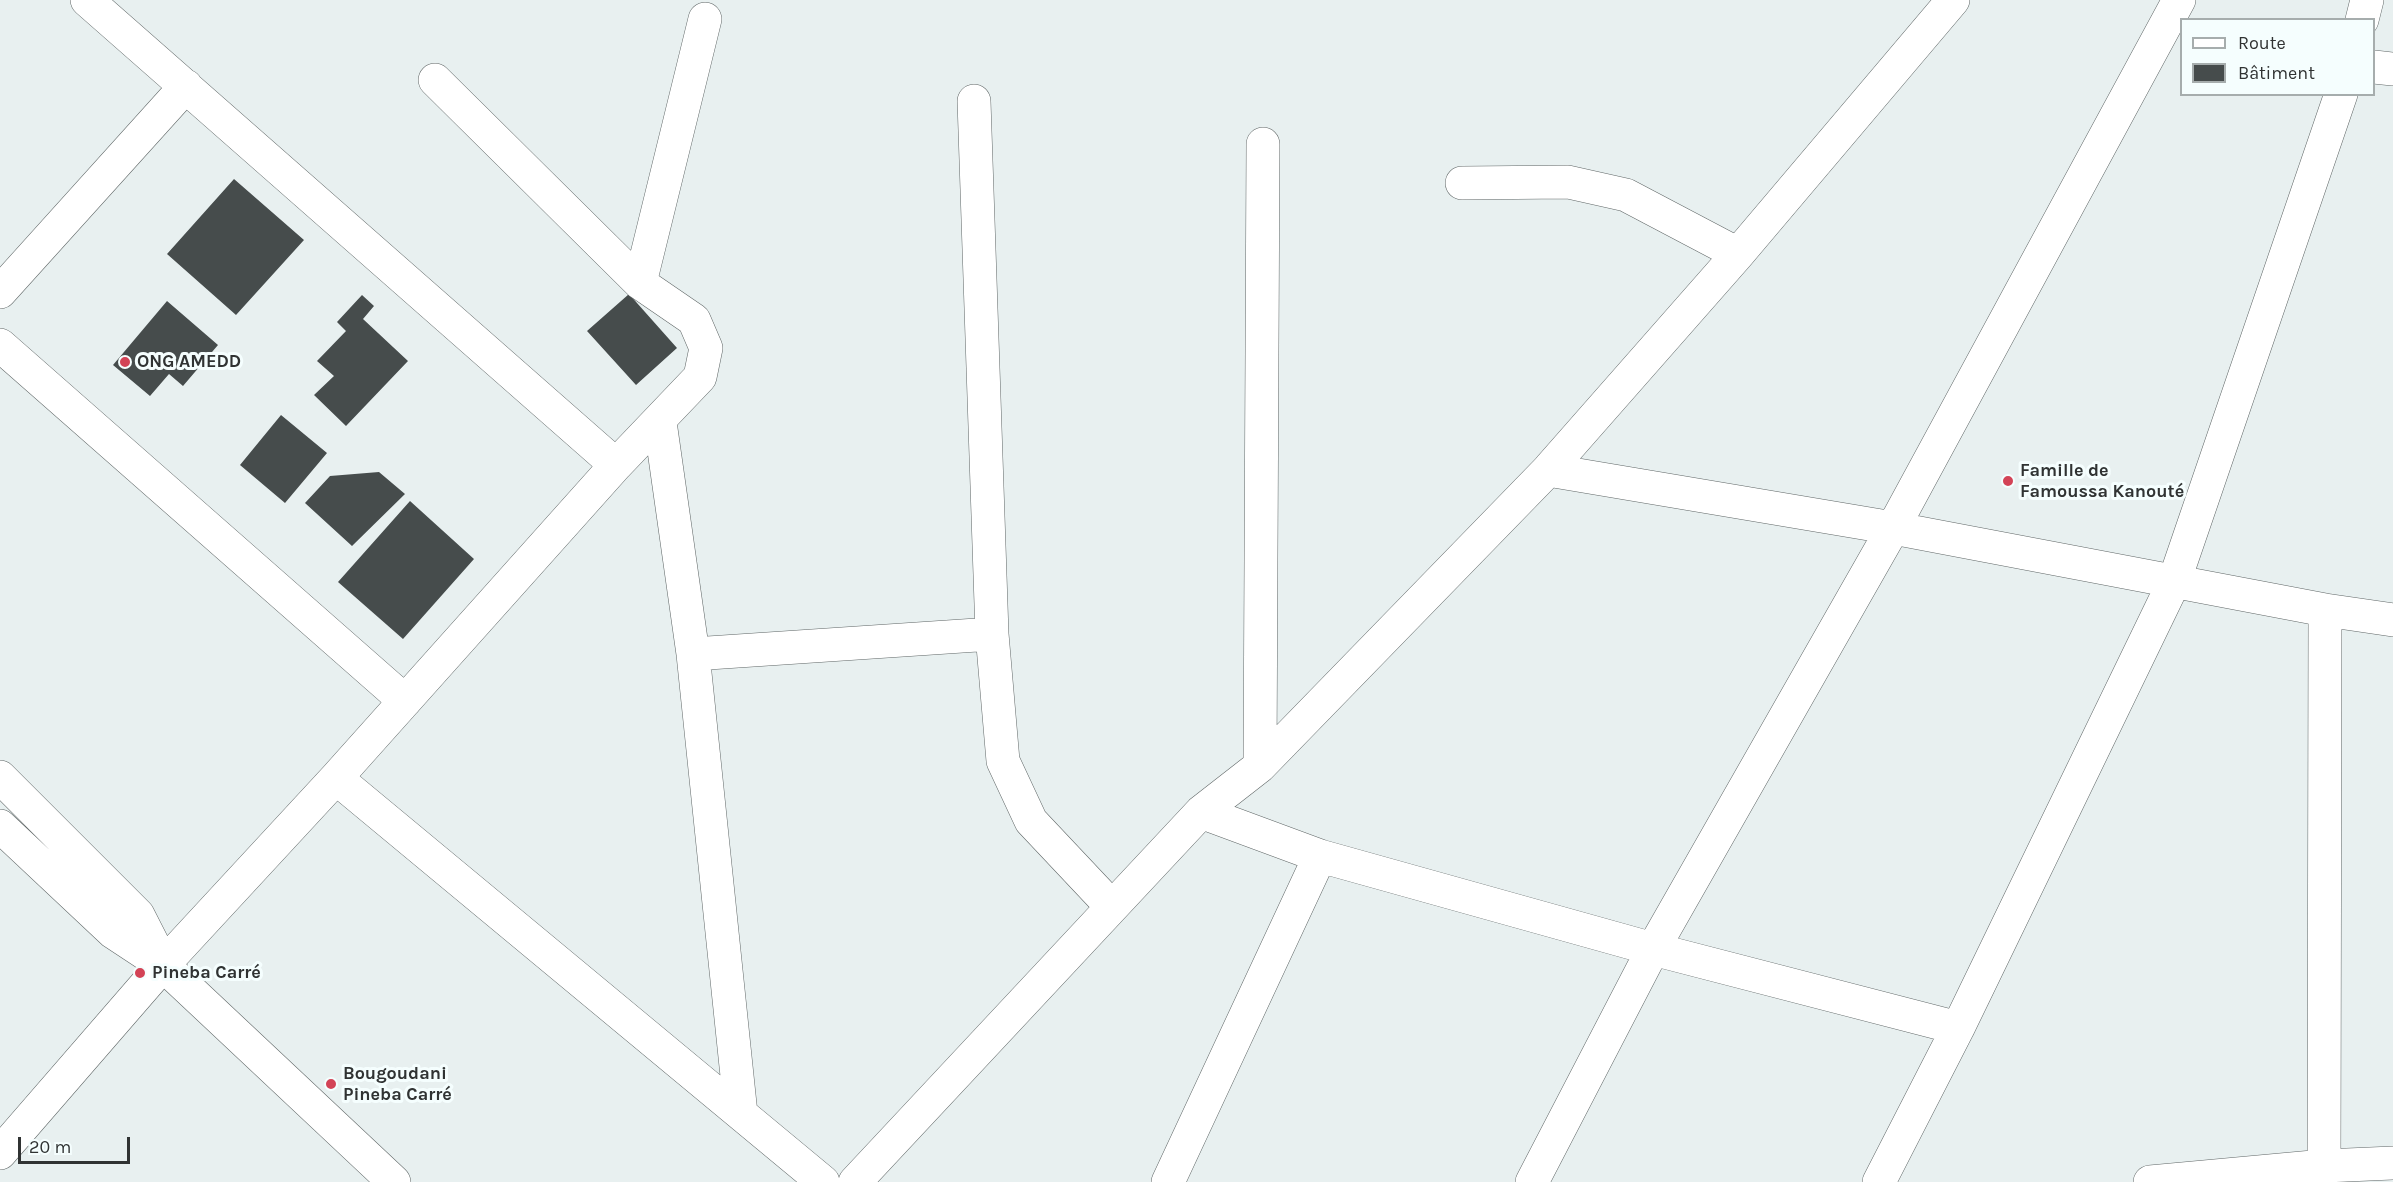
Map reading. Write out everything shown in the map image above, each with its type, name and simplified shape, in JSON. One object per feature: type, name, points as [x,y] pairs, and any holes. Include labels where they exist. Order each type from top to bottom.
[{"type":"street","points":[[87,0],[616,465]]},
{"type":"street","points":[[855,1182],[1201,812],[1260,766],[1548,470],[1737,254],[1953,0]]},
{"type":"street","points":[[1532,1182],[1653,949],[1893,528],[2179,0]]},
{"type":"street","points":[[2362,18],[2367,0]]},
{"type":"street","points":[[640,283],[705,19]]},
{"type":"street","points":[[2375,67],[2393,69]]},
{"type":"street","points":[[0,1153],[163,965],[336,778],[616,465],[660,422],[700,377],[706,348],[694,320],[640,283],[435,80]]},
{"type":"street","points":[[0,292],[186,86]]},
{"type":"street","points":[[1879,1182],[1958,1028],[2174,582],[2340,96]]},
{"type":"street","points":[[974,101],[992,634],[1003,761],[1031,821],[1112,907]]},
{"type":"street","points":[[1260,766],[1263,144]]},
{"type":"street","points":[[1462,183],[1568,182],[1626,195],[1737,254]]},
{"type":"street","points":[[0,345],[405,701]]},
{"type":"street","points":[[660,422],[693,654],[741,1114]]},
{"type":"street","points":[[1548,470],[1893,528],[2325,610],[2393,620]]},
{"type":"street","points":[[2324,1174],[2325,610]]},
{"type":"street","points":[[693,654],[992,634]]},
{"type":"street","points":[[0,777],[138,915],[163,965]]},
{"type":"street","points":[[336,778],[823,1182]]},
{"type":"street","points":[[1201,812],[1320,856],[1653,949],[1958,1028]]},
{"type":"street","points":[[0,826],[113,932],[163,965],[394,1182]]},
{"type":"street","points":[[1168,1182],[1320,856]]},
{"type":"street","points":[[2150,1182],[2324,1174],[2393,1163]]},
{"type":"building","points":[[234,179],[304,240],[236,315],[167,254]]},
{"type":"building","points":[[629,294],[677,348],[636,385],[587,331]]},
{"type":"building","points":[[362,295],[374,306],[363,319],[408,361],[346,426],[314,395],[334,376],[317,361],[346,331],[337,322]]},
{"type":"building","points":[[167,301],[218,345],[183,386],[169,374],[150,396],[113,365]]},
{"type":"building","points":[[281,415],[327,453],[285,503],[240,465]]},
{"type":"building","points":[[379,472],[405,494],[352,546],[305,503],[330,476]]},
{"type":"building","points":[[410,501],[474,559],[403,639],[338,582]]},
{"type":"place","name":"ONG AMEDD","points":[[125,362]]},
{"type":"place","name":"Famille de Famoussa Kanouté","points":[[2008,481]]},
{"type":"place","name":"Pineba Carré","points":[[140,973]]},
{"type":"place","name":"Bougoudani Pineba Carré","points":[[331,1084]]}]
